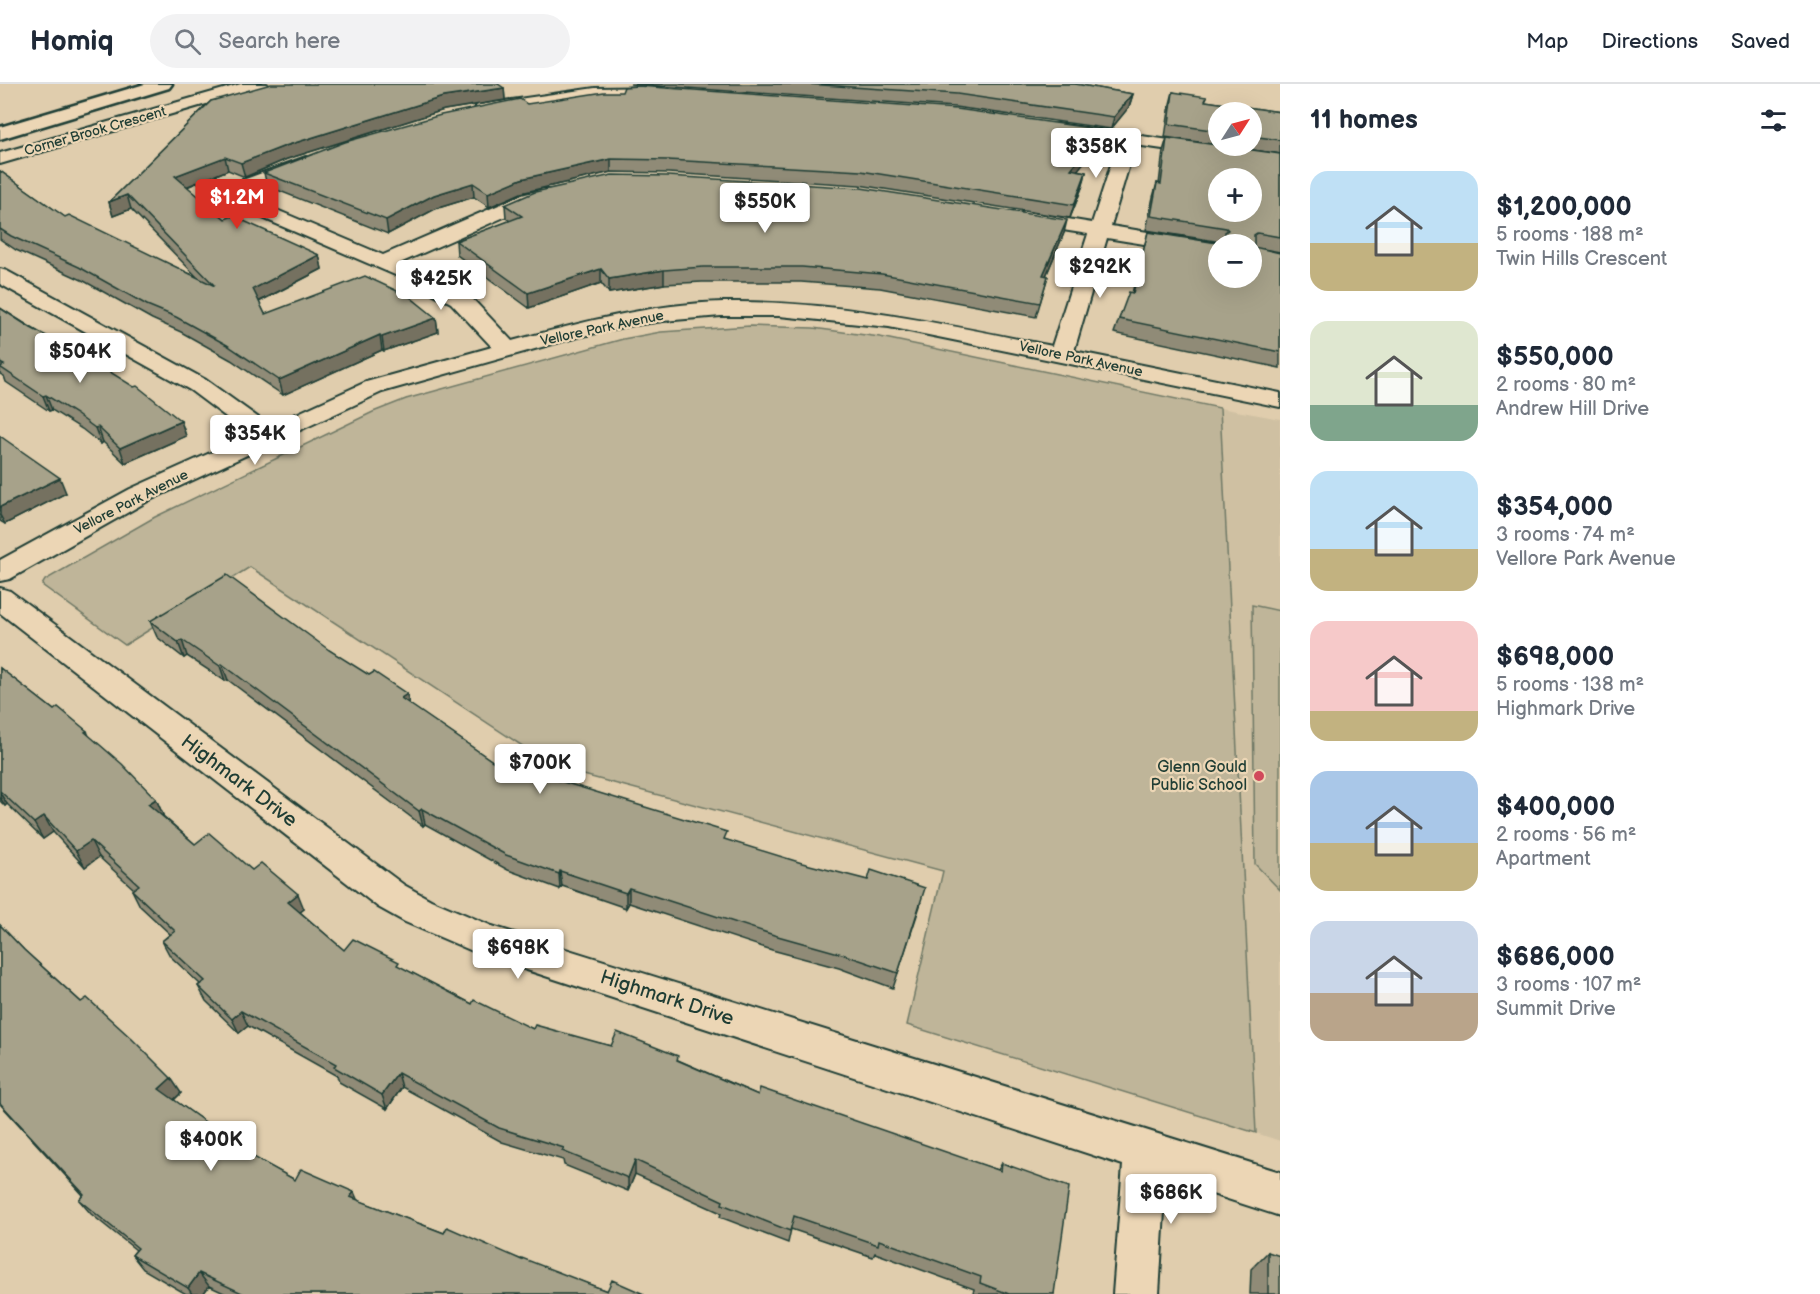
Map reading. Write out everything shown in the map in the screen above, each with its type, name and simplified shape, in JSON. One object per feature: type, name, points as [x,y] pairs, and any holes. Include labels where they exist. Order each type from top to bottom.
[{"type":"main road","points":[[0,133],[163,84]]},
{"type":"street","name":"Corner Brook Crescent","points":[[0,159],[259,84]]},
{"type":"street","points":[[467,112],[525,95],[617,92],[681,93]]},
{"type":"street","points":[[1039,126],[1280,161]]},
{"type":"street","points":[[1061,355],[1128,139]]},
{"type":"street","points":[[324,155],[247,185],[239,191],[239,197],[251,206],[416,277],[459,298],[507,349]]},
{"type":"street","points":[[382,263],[529,199],[560,191]]},
{"type":"street","points":[[1005,215],[1208,248]]},
{"type":"street","points":[[0,275],[198,385],[268,436]]},
{"type":"street","name":"Vellore Park Avenue","points":[[0,572],[139,495],[375,387],[507,349],[627,319],[691,311],[753,308],[821,311],[889,320],[1280,400]]},
{"type":"street","name":"Highmark Drive","points":[[0,598],[382,889],[418,911],[484,940],[1280,1194]]},
{"type":"street","points":[[1136,1294],[1146,1151]]},
{"type":"shaded area","points":[[750,326],[813,328],[880,337],[1220,408],[1256,1133],[907,1025],[943,871],[565,770],[524,747],[250,567],[125,645],[42,585],[45,580],[155,517],[373,412],[406,399],[623,339],[661,332]]},
{"type":"shaded area","name":"Glenn Gould Public School","points":[[1220,408],[1280,419],[1280,1141],[1256,1133]]},
{"type":"shaded area","points":[[1252,605],[1280,611],[1280,890],[1255,864]]},
{"type":"building","points":[[271,84],[498,84],[504,88],[443,97],[285,146],[241,163],[225,157],[175,176],[225,219],[233,216],[319,255],[253,289],[265,314],[365,276],[410,297],[436,318],[382,337],[380,335],[279,380],[227,345],[176,317],[147,305],[79,267],[0,229],[0,171],[65,217],[69,215],[215,286],[127,195],[109,202],[211,101]]},
{"type":"building","points":[[807,84],[1075,84],[1133,94],[1114,117],[957,94]]},
{"type":"building","points":[[638,86],[957,109],[1104,130],[1071,169],[1086,172],[1074,205],[861,171],[611,159],[521,179],[488,193],[473,183],[434,195],[386,220],[264,173],[345,142],[441,115],[520,99],[527,104],[604,92],[622,92],[624,87]]},
{"type":"building","points":[[1173,92],[1207,97],[1205,101],[1212,102],[1208,102],[1208,130],[1169,124]]},
{"type":"building","points":[[1262,109],[1280,112],[1280,140],[1262,138]]},
{"type":"building","points":[[1167,138],[1208,144],[1208,156],[1262,156],[1262,151],[1280,154],[1280,237],[1257,233],[1225,234],[1228,230],[1226,228],[1151,216],[1157,183],[1161,184]]},
{"type":"building","points":[[612,175],[668,176],[861,188],[1067,220],[1043,275],[1048,276],[1040,303],[882,274],[802,267],[703,267],[664,270],[609,279],[601,269],[528,293],[456,241],[522,216],[505,205],[535,192]]},
{"type":"building","points":[[1148,232],[1208,242],[1208,288],[1262,288],[1262,249],[1280,253],[1280,352],[1119,319],[1129,292],[1133,293]]},
{"type":"building","points":[[0,308],[134,387],[137,386],[181,421],[120,448],[98,427],[95,428],[0,367],[4,365],[0,363]]},
{"type":"building","points":[[0,436],[60,478],[0,507]]},
{"type":"building","points":[[227,575],[329,650],[369,675],[374,672],[407,694],[401,698],[494,762],[500,755],[537,774],[727,832],[724,839],[802,863],[868,880],[871,870],[925,888],[898,973],[629,888],[626,893],[560,871],[559,874],[506,855],[422,809],[419,811],[222,664],[220,666],[182,640],[178,642],[150,621]]},
{"type":"building","points":[[0,668],[54,710],[58,707],[87,731],[85,732],[122,764],[156,799],[148,804],[195,844],[209,833],[252,870],[261,863],[298,894],[288,902],[344,950],[353,939],[399,962],[397,965],[472,1004],[474,1000],[533,1029],[535,1025],[611,1046],[617,1032],[678,1056],[677,1060],[758,1095],[760,1088],[1001,1171],[1002,1163],[1069,1187],[1054,1294],[1009,1294],[980,1283],[981,1277],[879,1240],[878,1245],[794,1216],[790,1231],[722,1204],[723,1201],[635,1160],[628,1178],[562,1151],[564,1148],[499,1128],[398,1073],[382,1095],[334,1067],[336,1064],[241,1011],[232,1019],[198,986],[205,981],[162,941],[175,931],[132,890],[139,885],[91,841],[76,851],[44,816],[34,823],[0,791]]},
{"type":"building","points":[[0,925],[81,1002],[87,998],[132,1039],[171,1078],[159,1089],[219,1132],[216,1136],[295,1180],[301,1169],[354,1192],[350,1197],[444,1233],[447,1227],[522,1260],[522,1258],[607,1291],[612,1280],[644,1294],[244,1294],[199,1273],[188,1288],[132,1255],[138,1248],[79,1200],[84,1194],[0,1103]]},
{"type":"building","points":[[1268,1252],[1280,1256],[1280,1294],[1268,1294]]},
{"type":"place","name":"Glenn Gould Public School","points":[[1259,776]]}]
